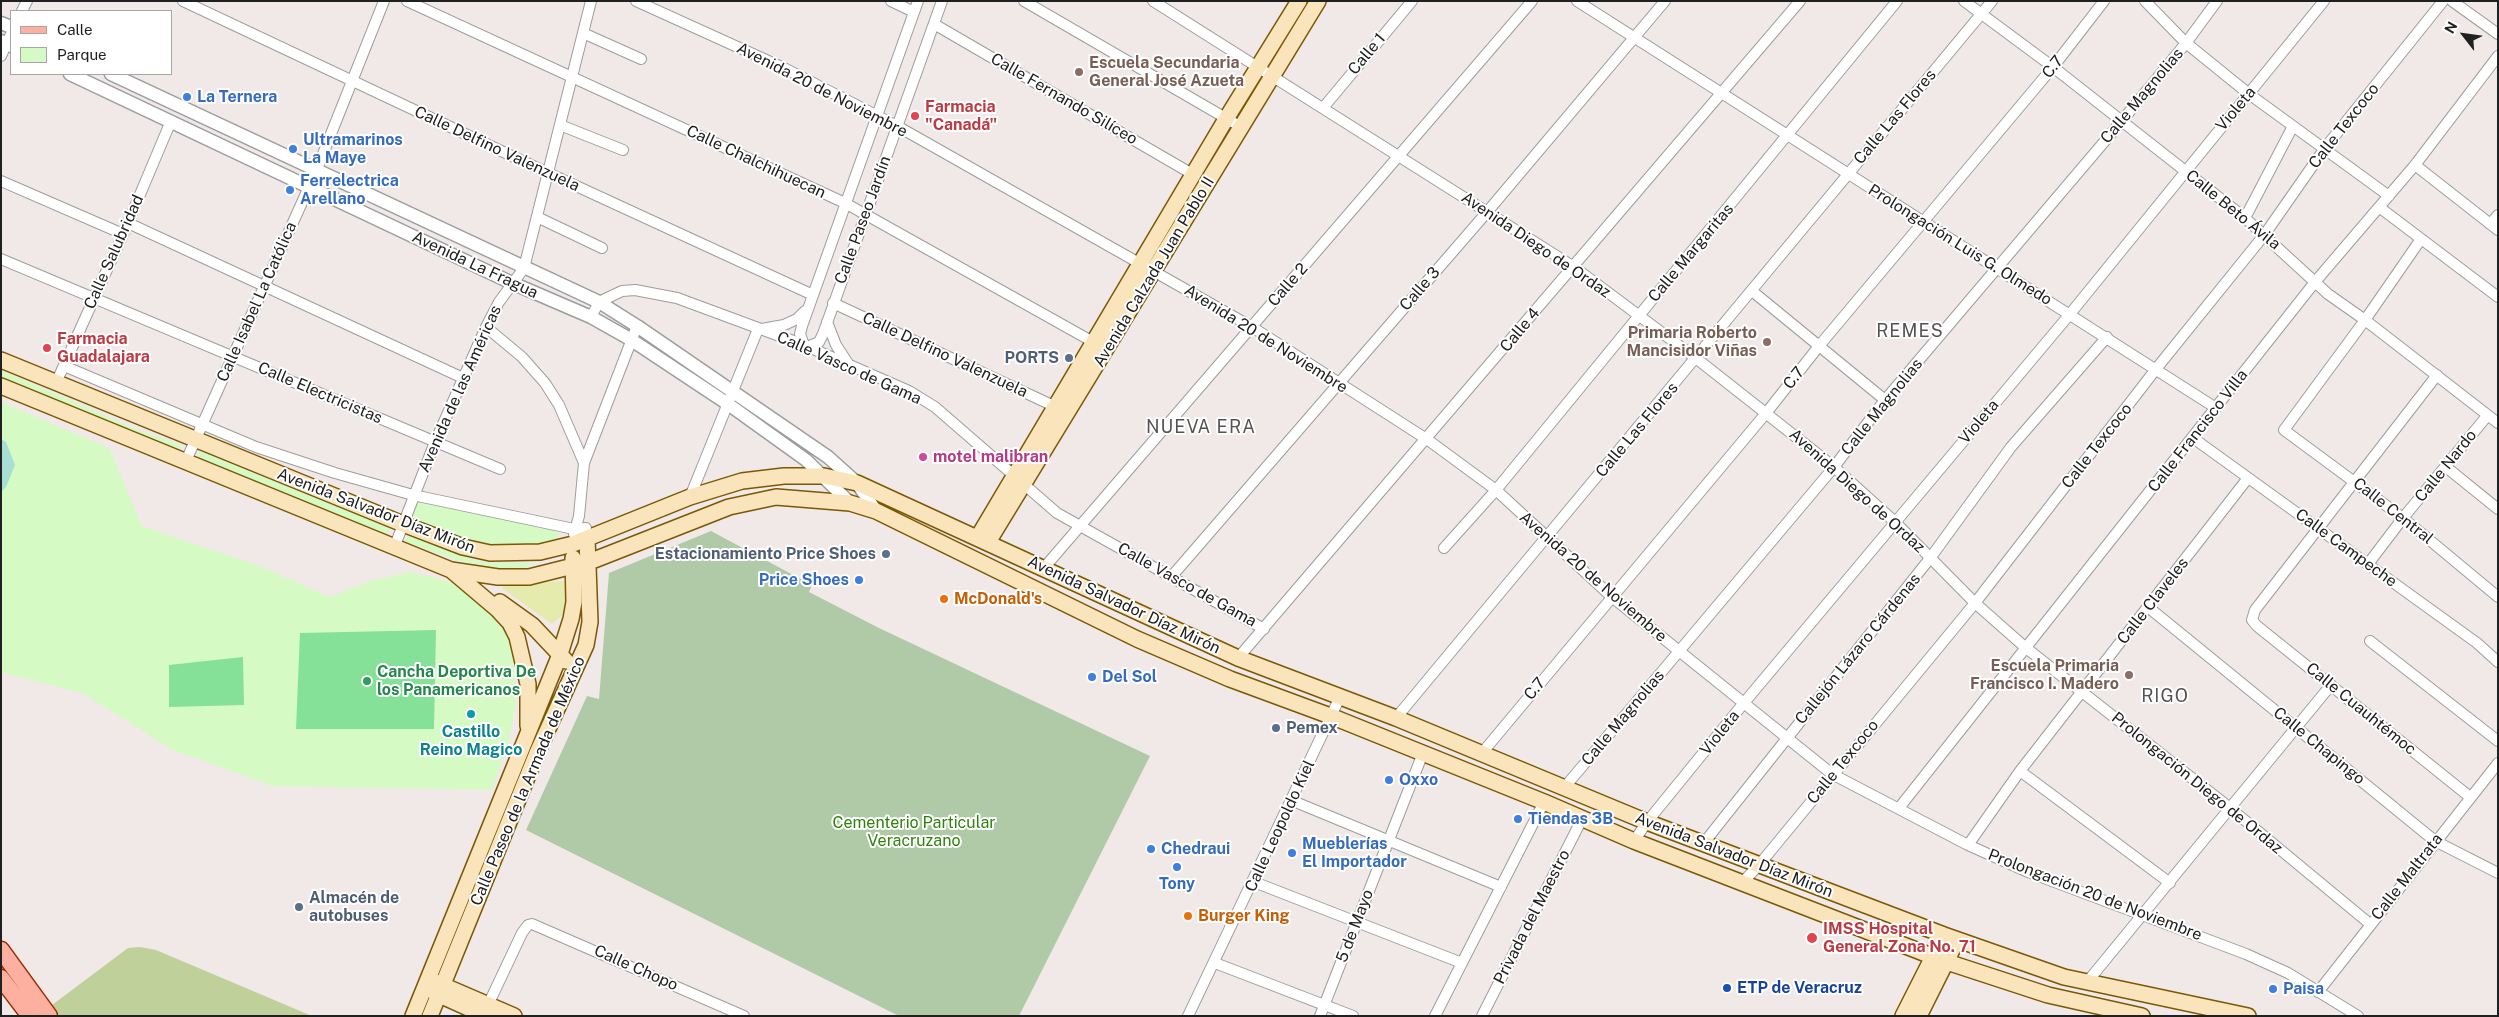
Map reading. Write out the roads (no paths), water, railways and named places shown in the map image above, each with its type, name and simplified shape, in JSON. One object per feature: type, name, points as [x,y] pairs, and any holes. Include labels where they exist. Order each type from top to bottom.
[{"type":"main road","name":"Avenida Calzada Juan Pablo II","points":[[1019,482],[1056,407],[1226,119],[1298,2]]},
{"type":"main road","name":"Avenida Calzada Juan Pablo II","points":[[983,539],[1155,271],[1315,6]]},
{"type":"main road","name":"Avenida Salvador Díaz Mirón","points":[[1,360],[403,524],[463,547],[490,552],[540,552],[580,535],[742,481],[784,476],[824,476],[857,483],[983,539],[1043,569],[1238,658],[1396,718],[1703,844],[1950,938],[2064,977],[2248,1016]]},
{"type":"main road","name":"Avenida Salvador Díaz Mirón","points":[[1,386],[185,463],[451,570],[498,577],[529,576],[589,562],[728,507],[776,497],[850,503],[876,511],[1137,639],[1230,679],[1423,753],[1740,884],[1940,960],[2048,995],[2142,1016]]},
{"type":"main road","name":"Calle Paseo de la Armada de México","points":[[430,1016],[536,753],[586,645],[590,622],[589,562],[580,535]]},
{"type":"main road","name":"Calle Paseo de la Armada de México","points":[[413,1016],[559,657],[571,619],[574,602],[574,566],[580,535]]},
{"type":"main road","points":[[451,570],[504,616],[517,637],[528,684],[528,733]]},
{"type":"main road","points":[[470,586],[484,591],[532,625],[559,657],[576,668]]},
{"type":"main road","points":[[1137,639],[1143,630],[1149,629],[1173,636],[1182,633]]},
{"type":"main road","points":[[1919,1016],[1950,938]]},
{"type":"main road","points":[[1,950],[48,1015]]},
{"type":"main road","points":[[1903,1016],[1940,960]]},
{"type":"main road","points":[[1,978],[30,1016]]},
{"type":"main road","points":[[426,984],[487,1010],[514,1016]]},
{"type":"street","name":"Calle Delfino Valenzuela","points":[[183,1],[548,174],[812,295]]},
{"type":"street","name":"Calle Isabel La Católica","points":[[185,463],[309,188],[384,1]]},
{"type":"street","name":"Calle Chalchihuecan","points":[[407,1],[845,203],[1095,343]]},
{"type":"street","name":"Avenida de las Américas","points":[[394,548],[435,442],[486,327],[512,283],[524,268],[591,1]]},
{"type":"street","name":"Avenida 20 de Noviembre","points":[[636,1],[786,69],[897,126],[1252,327],[1428,440],[1496,490],[1612,597],[1679,653],[1832,774]]},
{"type":"street","points":[[891,1],[914,12]]},
{"type":"street","name":"Calle Paseo Jardín","points":[[918,1],[808,307],[800,334],[805,346],[819,342],[827,322],[942,1]]},
{"type":"street","points":[[1024,1],[1241,127]]},
{"type":"street","name":"Avenida Diego de Ordaz","points":[[1153,1],[1574,267],[1768,412],[1834,467],[1933,559]]},
{"type":"street","name":"Calle 1","points":[[1323,108],[1412,1]]},
{"type":"street","name":"Calle 2","points":[[1043,569],[1532,1]]},
{"type":"street","name":"Prolongación Luis G. Olmedo","points":[[1576,1],[2216,408]]},
{"type":"street","name":"Calle 3","points":[[1172,576],[1488,211],[1665,1]]},
{"type":"street","name":"Calle 4","points":[[1238,658],[1428,440],[1800,1]]},
{"type":"street","name":"Calle Margaritas","points":[[1444,548],[1496,490],[1897,1]]},
{"type":"street","name":"Calle Beto Ávila","points":[[1964,1],[2053,67],[2246,218],[2315,282],[2498,423]]},
{"type":"street","name":"Calle Las Flores","points":[[1396,718],[1697,359],[1992,1]]},
{"type":"street","name":"C.7","points":[[1482,753],[1768,412],[1819,346],[2053,67],[2104,1]]},
{"type":"street","points":[[2145,1],[2186,43],[2249,94],[2389,196]]},
{"type":"street","name":"Calle Magnolias","points":[[1564,788],[1834,467],[1885,400],[2121,122],[2186,43],[2217,1]]},
{"type":"street","name":"Violeta","points":[[1634,841],[1646,822],[2070,314],[2184,170],[2249,94],[2324,1]]},
{"type":"street","name":"Calle Texcoco","points":[[1740,884],[1759,865],[1975,602],[2265,234],[2325,148],[2443,1]]},
{"type":"street","points":[[2452,1],[2498,34]]},
{"type":"street","points":[[1298,2],[1315,6]]},
{"type":"street","name":"Calle Fernando Silíceo","points":[[934,24],[1194,175]]},
{"type":"street","points":[[583,33],[641,59]]},
{"type":"street","name":"Calle Francisco Villa","points":[[1899,808],[2315,282],[2415,165],[2498,56]]},
{"type":"street","name":"Avenida La Fragua","points":[[72,75],[512,283],[591,317],[731,398],[828,458],[857,483],[876,511]]},
{"type":"street","name":"Avenida La Fragua","points":[[113,75],[599,302],[637,326],[731,398],[806,460],[850,503]]},
{"type":"street","name":"Calle Salubridad","points":[[56,383],[128,224],[171,121]]},
{"type":"street","points":[[560,125],[623,150]]},
{"type":"street","points":[[2246,218],[2293,126]]},
{"type":"street","points":[[2415,165],[2494,227],[2498,215]]},
{"type":"street","points":[[1,181],[123,234]]},
{"type":"street","points":[[2379,207],[2498,297]]},
{"type":"street","points":[[536,217],[602,248]]},
{"type":"street","points":[[128,224],[463,378]]},
{"type":"street","points":[[2365,320],[2421,239]]},
{"type":"street","name":"Calle Electricistas","points":[[1,259],[500,469]]},
{"type":"street","name":"Calle Vasco de Gama","points":[[599,302],[622,291],[634,290],[677,298],[758,330],[805,346],[909,391],[935,408],[1057,513],[1264,629]]},
{"type":"street","points":[[1752,291],[1885,400]]},
{"type":"street","points":[[591,317],[599,302]]},
{"type":"street","name":"Calle Delfino Valenzuela","points":[[833,303],[1056,407]]},
{"type":"street","points":[[690,497],[758,330],[784,325],[798,319],[808,307]]},
{"type":"street","name":"Calle Central","points":[[2365,320],[2284,430],[2403,518],[2498,597]]},
{"type":"street","points":[[827,322],[836,345],[851,367]]},
{"type":"street","points":[[580,535],[579,516],[584,463],[630,339],[637,326]]},
{"type":"street","points":[[486,327],[522,357],[545,383],[559,405],[584,463]]},
{"type":"street","name":"Callejón Lázaro Cárdenas","points":[[1703,844],[1786,737],[1933,559],[2011,447],[2108,338]]},
{"type":"street","name":"Avenida Salvador Díaz Mirón","points":[[64,366],[202,426],[256,447],[413,495],[580,535]]},
{"type":"street","points":[[2318,528],[2437,375]]},
{"type":"street","name":"Calle Nardo","points":[[2368,564],[2403,518],[2487,416]]},
{"type":"street","name":"Calle Campeche","points":[[2193,438],[2477,644],[2498,662]]},
{"type":"street","points":[[2446,467],[2498,509]]},
{"type":"street","name":"Calle Claveles","points":[[1968,845],[2081,691],[2248,478]]},
{"type":"street","name":"Calle Cuauhtémoc","points":[[2318,528],[2255,610],[2252,620],[2256,626],[2470,797]]},
{"type":"street","name":"Prolongación Diego de Ordaz","points":[[1933,559],[1975,602],[2026,648],[2230,808],[2370,924]]},
{"type":"street","name":"Calle Chapingo","points":[[2148,607],[2435,841],[2498,873]]},
{"type":"street","points":[[2370,641],[2498,742]]},
{"type":"street","points":[[2088,981],[2145,915],[2331,685]]},
{"type":"street","name":"Calle Leopoldo Kiel","points":[[1188,1016],[1293,801],[1340,697]]},
{"type":"street","name":"5 de Mayo","points":[[1320,1016],[1423,753]]},
{"type":"street","name":"Calle Maltrata","points":[[2318,992],[2498,762]]},
{"type":"street","points":[[2020,772],[2170,884]]},
{"type":"street","name":"Prolongación 20 de Noviembre","points":[[1832,774],[1968,845],[2028,872],[2246,954],[2288,973],[2358,1016]]},
{"type":"street","points":[[1293,801],[1388,842],[1501,887]]},
{"type":"street","points":[[1435,1016],[1544,802]]},
{"type":"street","name":"Privada del Maestro","points":[[1482,1016],[1582,819]]},
{"type":"street","points":[[1254,882],[1462,963]]},
{"type":"street","name":"Calle Chopo","points":[[487,1010],[522,933],[528,925],[538,925],[744,1016]]},
{"type":"street","points":[[1215,963],[1353,1016]]},
{"type":"water","points":[[1,439],[6,442],[15,465],[6,487],[1,492]]},
{"type":"place","name":"Escuela Secundaria General José Azueta","points":[[1079,72]]},
{"type":"place","name":"La Ternera","points":[[187,97]]},
{"type":"place","name":"Farmacia \"Canadá\"","points":[[915,116]]},
{"type":"place","name":"Ultramarinos La Maye","points":[[293,149]]},
{"type":"place","name":"Ferrelectrica Arellano","points":[[290,190]]},
{"type":"place","name":"Primaria Roberto Mancisidor Viñas","points":[[1767,342]]},
{"type":"place","name":"Farmacia Guadalajara","points":[[47,348]]},
{"type":"place","name":"PORTS","points":[[1069,358]]},
{"type":"place","name":"motel malibran","points":[[923,457]]},
{"type":"place","name":"Estacionamiento Price Shoes","points":[[886,554]]},
{"type":"place","name":"Price Shoes","points":[[859,580]]},
{"type":"place","name":"McDonald's","points":[[944,599]]},
{"type":"place","name":"Escuela Primaria Francisco I. Madero","points":[[2129,675]]},
{"type":"place","name":"Del Sol","points":[[1092,677]]},
{"type":"place","name":"Cancha Deportiva De los Panamericanos","points":[[367,681]]},
{"type":"place","name":"Castillo Reino Magico","points":[[471,714]]},
{"type":"place","name":"Pemex","points":[[1276,728]]},
{"type":"place","name":"Oxxo","points":[[1389,780]]},
{"type":"place","name":"Tiendas 3B","points":[[1518,819]]},
{"type":"place","name":"Chedraui","points":[[1151,849]]},
{"type":"place","name":"Mueblerías El Importador","points":[[1292,853]]},
{"type":"place","name":"Tony","points":[[1177,867]]},
{"type":"place","name":"Almacén de autobuses","points":[[299,907]]},
{"type":"place","name":"Burger King","points":[[1188,916]]},
{"type":"place","name":"IMSS Hospital General Zona No. 71","points":[[1812,938]]},
{"type":"place","name":"ETP de Veracruz","points":[[1727,988]]},
{"type":"place","name":"Paisa","points":[[2273,989]]},
{"type":"district","name":"REMES","points":[[1910,331]]},
{"type":"district","name":"NUEVA ERA","points":[[1201,427]]},
{"type":"district","name":"RIGO","points":[[2165,696]]},
{"type":"park label","name":"Cementerio Particular Veracruzano","points":[[914,832]]}]
